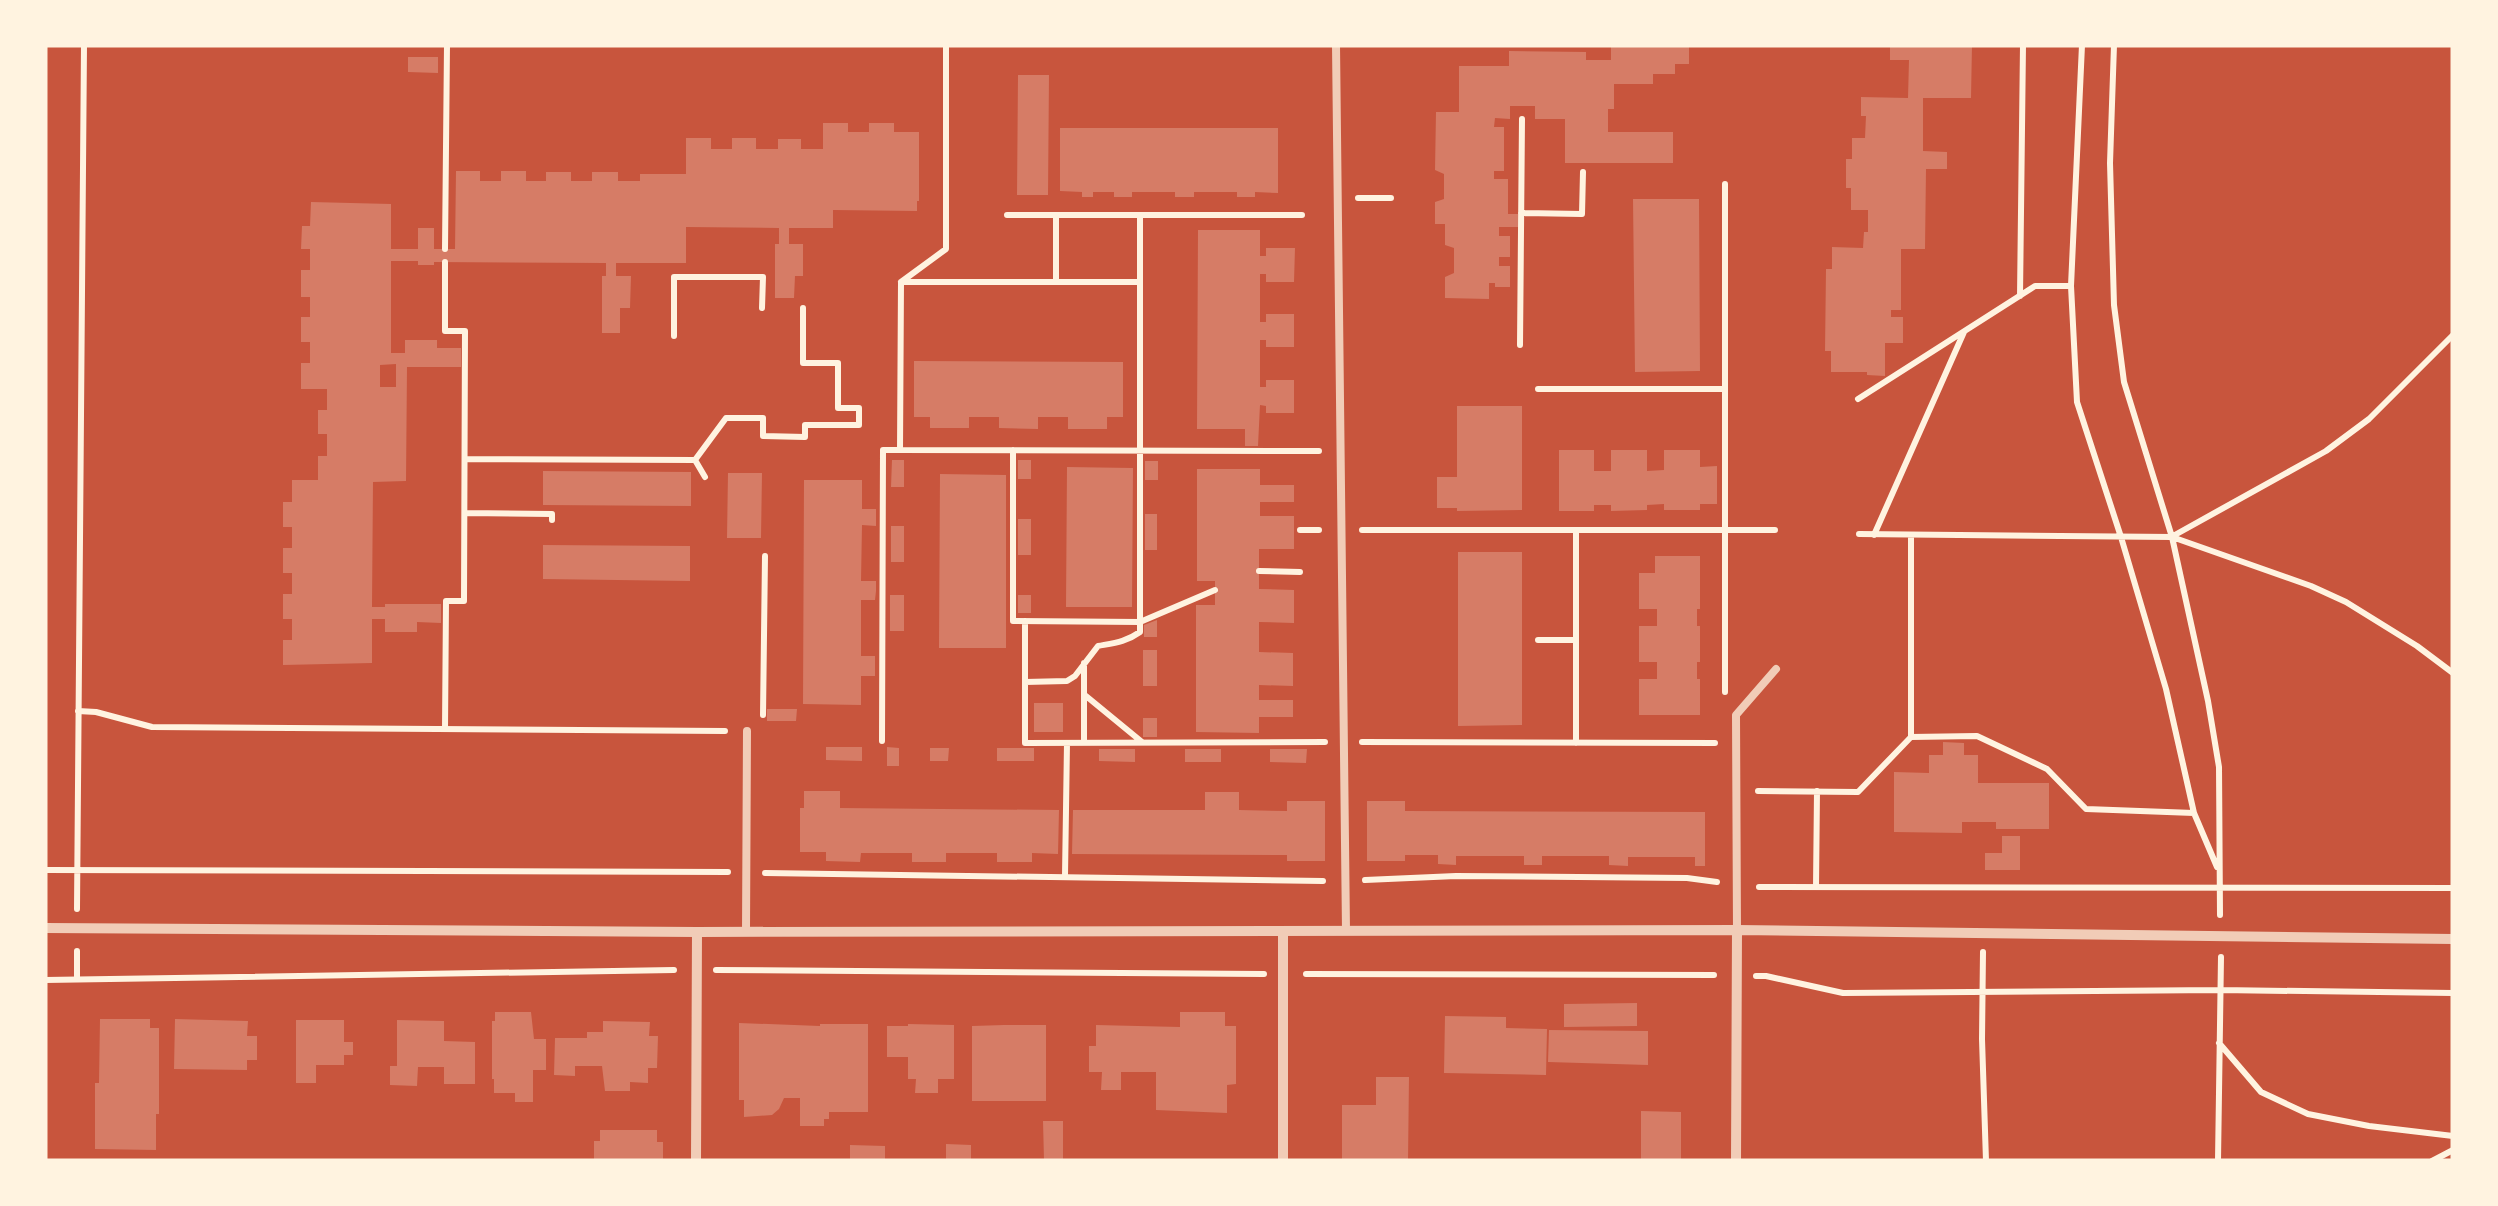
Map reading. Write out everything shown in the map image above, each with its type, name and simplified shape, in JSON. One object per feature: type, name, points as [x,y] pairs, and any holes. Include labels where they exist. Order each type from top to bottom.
[{"type":"street","points":[[45,928],[697,932],[1736,930],[2453,939]]},
{"type":"street","points":[[1736,930],[1736,1161]]},
{"type":"street","points":[[1283,931],[1283,1161]]},
{"type":"street","points":[[696,1161],[697,932]]},
{"type":"lane","points":[[1336,45],[1346,931]]},
{"type":"lane","points":[[1736,930],[1736,716],[1776,669]]},
{"type":"lane","points":[[746,932],[747,731]]},
{"type":"path","points":[[77,870],[84,45]]},
{"type":"path","points":[[446,249],[447,45]]},
{"type":"path","points":[[901,282],[946,249],[946,45]]},
{"type":"path","points":[[2020,296],[2023,45]]},
{"type":"path","points":[[2082,45],[2071,286],[2077,402],[2166,690],[2194,814],[2219,872]]},
{"type":"path","points":[[2114,45],[2110,163],[2114,305],[2124,382],[2172,537],[2219,767],[2218,1161]]},
{"type":"path","points":[[1520,344],[1522,119]]},
{"type":"path","points":[[1521,213],[1582,214],[1583,172]]},
{"type":"path","points":[[1724,184],[1725,704]]},
{"type":"path","points":[[1338,198],[1392,198]]},
{"type":"path","points":[[1008,215],[1302,215]]},
{"type":"path","points":[[1056,215],[1056,282]]},
{"type":"path","points":[[1024,682],[1067,681],[1076,676],[1098,646],[1130,639],[1140,632],[1140,215]]},
{"type":"path","points":[[446,262],[445,332],[465,332],[464,601],[446,601],[446,729]]},
{"type":"path","points":[[674,336],[674,277],[763,277],[762,308]]},
{"type":"path","points":[[901,282],[1140,282]]},
{"type":"path","points":[[900,450],[901,282]]},
{"type":"path","points":[[1858,399],[2036,286],[2071,286]]},
{"type":"path","points":[[695,460],[726,418],[763,418],[763,436],[805,437],[805,425],[859,426],[859,408],[838,408],[838,363],[803,363],[803,308]]},
{"type":"path","points":[[1874,535],[1965,331]]},
{"type":"path","points":[[2172,537],[2326,451],[2369,419],[2453,335]]},
{"type":"path","points":[[1538,388],[1725,389]]},
{"type":"path","points":[[882,741],[884,450],[1340,451]]},
{"type":"path","points":[[1012,450],[1012,621],[1140,622],[1215,590]]},
{"type":"path","points":[[464,458],[695,460]]},
{"type":"path","points":[[695,460],[706,477]]},
{"type":"path","points":[[464,513],[552,514],[552,520]]},
{"type":"path","points":[[1300,530],[1776,530]]},
{"type":"path","points":[[1576,530],[1576,743]]},
{"type":"path","points":[[1859,534],[2172,537],[2346,602],[2453,673]]},
{"type":"path","points":[[1911,535],[1912,737]]},
{"type":"path","points":[[763,730],[765,556]]},
{"type":"path","points":[[1259,571],[1300,572]]},
{"type":"path","points":[[1024,621],[1024,743],[1736,743]]},
{"type":"path","points":[[1538,640],[1576,640]]},
{"type":"path","points":[[1084,662],[1084,743]]},
{"type":"path","points":[[1084,695],[1143,743]]},
{"type":"path","points":[[78,711],[152,727],[747,731]]},
{"type":"path","points":[[1736,790],[1858,792],[1912,737],[1977,736],[2048,769],[2086,809],[2194,814]]},
{"type":"path","points":[[1065,876],[1066,743]]},
{"type":"path","points":[[1816,887],[1817,791]]},
{"type":"path","points":[[45,870],[746,872],[1346,881],[1456,876],[1687,878],[1736,887],[2453,888]]},
{"type":"path","points":[[1983,934],[1986,1161]]},
{"type":"path","points":[[45,980],[77,979]]},
{"type":"path","points":[[2218,1043],[2261,1092],[2308,1114],[2453,1136]]},
{"type":"path","points":[[2432,1161],[2453,1150]]},
{"type":"building","points":[[1611,45],[1689,45],[1689,64],[1675,64],[1675,74],[1653,74],[1653,84],[1614,84],[1614,109],[1608,109],[1608,132],[1673,132],[1673,163],[1565,163],[1565,119],[1535,119],[1535,106],[1510,106],[1510,119],[1495,118],[1494,127],[1504,127],[1504,171],[1494,171],[1494,179],[1508,179],[1508,214],[1519,214],[1519,227],[1499,227],[1499,236],[1510,236],[1510,257],[1499,257],[1499,266],[1510,266],[1510,287],[1489,283],[1489,299],[1445,298],[1445,277],[1454,273],[1454,248],[1445,245],[1445,224],[1435,224],[1435,202],[1444,199],[1444,174],[1435,170],[1436,112],[1459,112],[1459,66],[1509,66],[1509,51],[1586,52],[1586,60],[1611,60]]},
{"type":"building","points":[[1890,45],[1972,45],[1971,98],[1923,98],[1923,151],[1947,152],[1947,169],[1926,169],[1925,249],[1901,249],[1901,310],[1891,310],[1891,317],[1903,317],[1903,343],[1885,343],[1885,376],[1831,372],[1831,351],[1825,351],[1826,269],[1832,269],[1832,247],[1863,248],[1864,232],[1868,232],[1868,210],[1851,210],[1851,188],[1846,188],[1846,159],[1852,159],[1852,138],[1865,138],[1866,116],[1861,116],[1861,97],[1908,98],[1909,60],[1890,60]]},
{"type":"building","points":[[408,57],[438,57],[438,73],[408,72]]},
{"type":"building","points":[[1018,75],[1049,75],[1048,195],[1017,195]]},
{"type":"building","points":[[823,123],[848,123],[848,132],[869,132],[869,123],[894,123],[894,132],[919,132],[919,201],[917,211],[833,210],[833,228],[789,228],[789,244],[803,244],[803,276],[795,276],[794,298],[775,298],[775,244],[779,244],[779,228],[686,227],[686,263],[616,263],[616,276],[631,276],[630,308],[620,308],[620,333],[602,333],[602,276],[606,276],[606,263],[418,265],[418,261],[391,261],[391,353],[405,353],[405,340],[437,340],[437,348],[461,348],[461,367],[407,367],[406,481],[373,482],[372,607],[441,604],[441,623],[417,622],[417,632],[385,632],[385,619],[372,619],[372,663],[283,665],[283,640],[292,640],[292,619],[283,619],[283,594],[292,594],[292,573],[283,573],[283,548],[292,548],[292,527],[283,527],[283,502],[292,502],[292,480],[318,480],[318,456],[327,456],[327,434],[318,434],[318,410],[327,410],[327,389],[301,389],[301,363],[310,363],[310,342],[301,342],[301,317],[310,317],[310,297],[301,297],[301,270],[310,270],[310,249],[301,249],[302,226],[310,226],[311,202],[391,204],[391,249],[418,249],[418,228],[434,228],[434,249],[455,249],[456,171],[480,171],[480,181],[501,181],[501,171],[526,171],[526,181],[546,181],[546,172],[571,172],[571,181],[592,181],[592,172],[618,172],[618,181],[640,181],[640,174],[686,174],[686,138],[711,138],[711,149],[732,149],[732,138],[756,138],[756,149],[778,149],[778,139],[801,139],[801,149],[823,149]],"holes":[[[396,364],[396,387],[380,387],[380,365]]]},
{"type":"building","points":[[1060,128],[1278,128],[1278,193],[1255,192],[1255,197],[1237,197],[1237,192],[1194,192],[1194,197],[1175,197],[1175,192],[1132,192],[1132,197],[1114,197],[1114,192],[1093,192],[1093,197],[1082,197],[1082,192],[1060,191]]},
{"type":"building","points":[[1633,199],[1699,199],[1700,371],[1635,372]]},
{"type":"building","points":[[1198,230],[1260,230],[1260,256],[1266,256],[1266,248],[1295,248],[1294,282],[1266,282],[1266,274],[1260,274],[1260,322],[1266,322],[1266,314],[1294,314],[1294,347],[1266,347],[1266,340],[1260,340],[1260,387],[1266,387],[1266,380],[1294,380],[1294,413],[1266,413],[1266,406],[1260,405],[1258,446],[1245,446],[1245,429],[1197,429]]},
{"type":"building","points":[[914,361],[1123,362],[1123,417],[1107,417],[1107,429],[1068,429],[1068,417],[1038,417],[1038,429],[999,428],[999,417],[969,417],[969,428],[930,428],[930,417],[914,417]]},
{"type":"building","points":[[1457,406],[1522,406],[1522,510],[1437,508],[1437,477],[1457,477]]},
{"type":"building","points":[[1559,450],[1594,450],[1594,471],[1611,471],[1611,450],[1647,450],[1647,471],[1664,470],[1664,450],[1700,450],[1700,467],[1717,466],[1717,504],[1700,504],[1700,510],[1664,510],[1664,504],[1647,505],[1647,510],[1611,511],[1611,505],[1594,505],[1594,511],[1559,511]]},
{"type":"building","points":[[892,460],[904,460],[904,487],[891,487]]},
{"type":"building","points":[[1018,460],[1031,460],[1031,479],[1018,479]]},
{"type":"building","points":[[1145,461],[1158,461],[1158,480],[1145,480]]},
{"type":"building","points":[[1067,467],[1133,468],[1132,607],[1066,607]]},
{"type":"building","points":[[1197,469],[1260,469],[1260,485],[1294,485],[1294,502],[1260,502],[1260,516],[1294,516],[1294,549],[1259,549],[1259,589],[1294,590],[1294,623],[1259,622],[1259,652],[1293,653],[1293,686],[1259,685],[1259,700],[1293,700],[1293,717],[1259,717],[1259,733],[1196,732],[1196,605],[1215,605],[1215,581],[1197,581]]},
{"type":"building","points":[[543,471],[691,472],[691,506],[543,505]]},
{"type":"building","points":[[728,473],[762,473],[761,538],[727,538]]},
{"type":"building","points":[[940,474],[1006,475],[1006,648],[939,648]]},
{"type":"building","points":[[804,480],[862,480],[862,509],[876,509],[876,526],[862,525],[861,581],[876,581],[876,591],[875,600],[861,600],[861,656],[875,656],[875,676],[861,676],[861,705],[803,704]]},
{"type":"building","points":[[1145,514],[1157,514],[1157,550],[1145,550]]},
{"type":"building","points":[[1018,519],[1031,519],[1031,555],[1018,555]]},
{"type":"building","points":[[891,526],[904,526],[904,562],[891,562]]},
{"type":"building","points":[[543,545],[690,546],[690,581],[543,579]]},
{"type":"building","points":[[1458,552],[1522,552],[1522,725],[1458,726]]},
{"type":"building","points":[[1655,556],[1700,556],[1700,715],[1639,715],[1639,679],[1657,679],[1657,662],[1639,662],[1639,626],[1657,626],[1657,609],[1639,609],[1639,573],[1655,573]]},
{"type":"building","points":[[890,595],[904,595],[904,631],[890,631]]},
{"type":"building","points":[[1018,595],[1031,595],[1031,613],[1018,613]]},
{"type":"building","points":[[1157,620],[1157,637],[1144,637],[1144,625]]},
{"type":"building","points":[[1143,650],[1157,650],[1157,686],[1143,686]]},
{"type":"building","points":[[1034,703],[1063,703],[1063,732],[1034,732]]},
{"type":"building","points":[[767,709],[797,709],[796,721],[767,721]]},
{"type":"building","points":[[1143,718],[1157,718],[1157,737],[1143,737]]},
{"type":"building","points":[[1943,742],[1964,743],[1964,755],[1978,755],[1978,783],[2049,783],[2049,829],[1996,829],[1996,822],[1962,822],[1962,833],[1894,832],[1894,772],[1929,773],[1929,755],[1943,755]]},
{"type":"building","points":[[826,747],[862,747],[862,761],[826,760]]},
{"type":"building","points":[[887,747],[899,748],[899,766],[887,766]]},
{"type":"building","points":[[930,748],[949,748],[948,761],[930,761]]},
{"type":"building","points":[[997,748],[1034,748],[1034,761],[997,761]]},
{"type":"building","points":[[1099,749],[1135,749],[1135,762],[1099,761]]},
{"type":"building","points":[[1185,749],[1221,749],[1221,762],[1185,762]]},
{"type":"building","points":[[1270,749],[1307,749],[1306,763],[1270,762]]},
{"type":"building","points":[[804,791],[840,791],[840,808],[1059,810],[1058,854],[1032,853],[1032,862],[997,862],[997,853],[946,853],[946,862],[912,862],[912,853],[861,853],[860,862],[826,861],[826,852],[800,852]]},
{"type":"building","points":[[1205,792],[1239,792],[1239,810],[1287,811],[1287,801],[1325,801],[1325,861],[1287,861],[1287,855],[1072,854],[1073,810],[1205,810]]},
{"type":"building","points":[[1367,801],[1405,801],[1405,811],[1705,812],[1705,866],[1695,866],[1695,857],[1628,857],[1628,866],[1609,865],[1609,856],[1542,856],[1542,865],[1524,865],[1524,856],[1456,856],[1456,865],[1438,864],[1438,855],[1405,855],[1405,861],[1367,861]]},
{"type":"building","points":[[2002,836],[2020,836],[2020,870],[1985,870],[1985,853],[2002,853]]},
{"type":"building","points":[[1637,1003],[1637,1026],[1564,1027],[1564,1004]]},
{"type":"building","points":[[495,1012],[531,1012],[534,1039],[546,1039],[546,1070],[533,1070],[533,1102],[515,1102],[515,1093],[494,1093]]},
{"type":"building","points":[[1180,1012],[1225,1012],[1225,1026],[1236,1026],[1236,1084],[1227,1085],[1227,1113],[1156,1110],[1156,1072],[1121,1072],[1121,1090],[1101,1090],[1102,1072],[1089,1072],[1089,1046],[1096,1046],[1096,1025],[1180,1027]]},
{"type":"building","points":[[1445,1016],[1506,1017],[1506,1028],[1547,1029],[1546,1075],[1444,1073]]},
{"type":"building","points":[[100,1019],[150,1019],[150,1028],[159,1028],[156,1150],[95,1149]]},
{"type":"building","points":[[175,1019],[248,1021],[247,1036],[257,1036],[257,1060],[247,1060],[247,1070],[174,1069]]},
{"type":"building","points":[[296,1020],[344,1020],[344,1042],[353,1042],[353,1055],[344,1055],[344,1065],[316,1065],[316,1083],[296,1083]]},
{"type":"building","points":[[397,1020],[444,1021],[444,1041],[475,1042],[475,1084],[444,1084],[444,1067],[418,1067],[417,1086],[390,1085],[390,1066],[397,1066]]},
{"type":"building","points":[[603,1021],[650,1022],[649,1036],[658,1036],[657,1068],[648,1068],[648,1083],[630,1082],[630,1091],[605,1091],[602,1066],[575,1066],[575,1076],[554,1075],[555,1038],[587,1038],[587,1032],[603,1032]]},
{"type":"building","points":[[739,1023],[868,1024],[868,1112],[829,1112],[824,1126],[800,1126],[800,1098],[784,1098],[772,1115],[744,1117],[744,1100],[739,1100]]},
{"type":"building","points":[[954,1025],[954,1079],[938,1079],[938,1093],[915,1093],[916,1079],[908,1079],[908,1057],[887,1057],[887,1026]]},
{"type":"building","points":[[1046,1025],[1046,1101],[972,1101],[972,1026]]},
{"type":"building","points":[[1549,1030],[1648,1031],[1648,1065],[1548,1062]]},
{"type":"building","points":[[1376,1077],[1409,1077],[1408,1161],[1342,1161],[1342,1105],[1376,1105]]},
{"type":"building","points":[[1641,1111],[1681,1112],[1681,1161],[1641,1161]]},
{"type":"building","points":[[1043,1121],[1063,1121],[1063,1160],[1044,1160]]},
{"type":"building","points":[[600,1130],[657,1130],[657,1142],[663,1142],[663,1161],[594,1161],[594,1141],[600,1141]]},
{"type":"building","points":[[946,1144],[971,1145],[971,1161],[946,1161]]},
{"type":"building","points":[[850,1145],[885,1146],[885,1161],[850,1161]]}]
